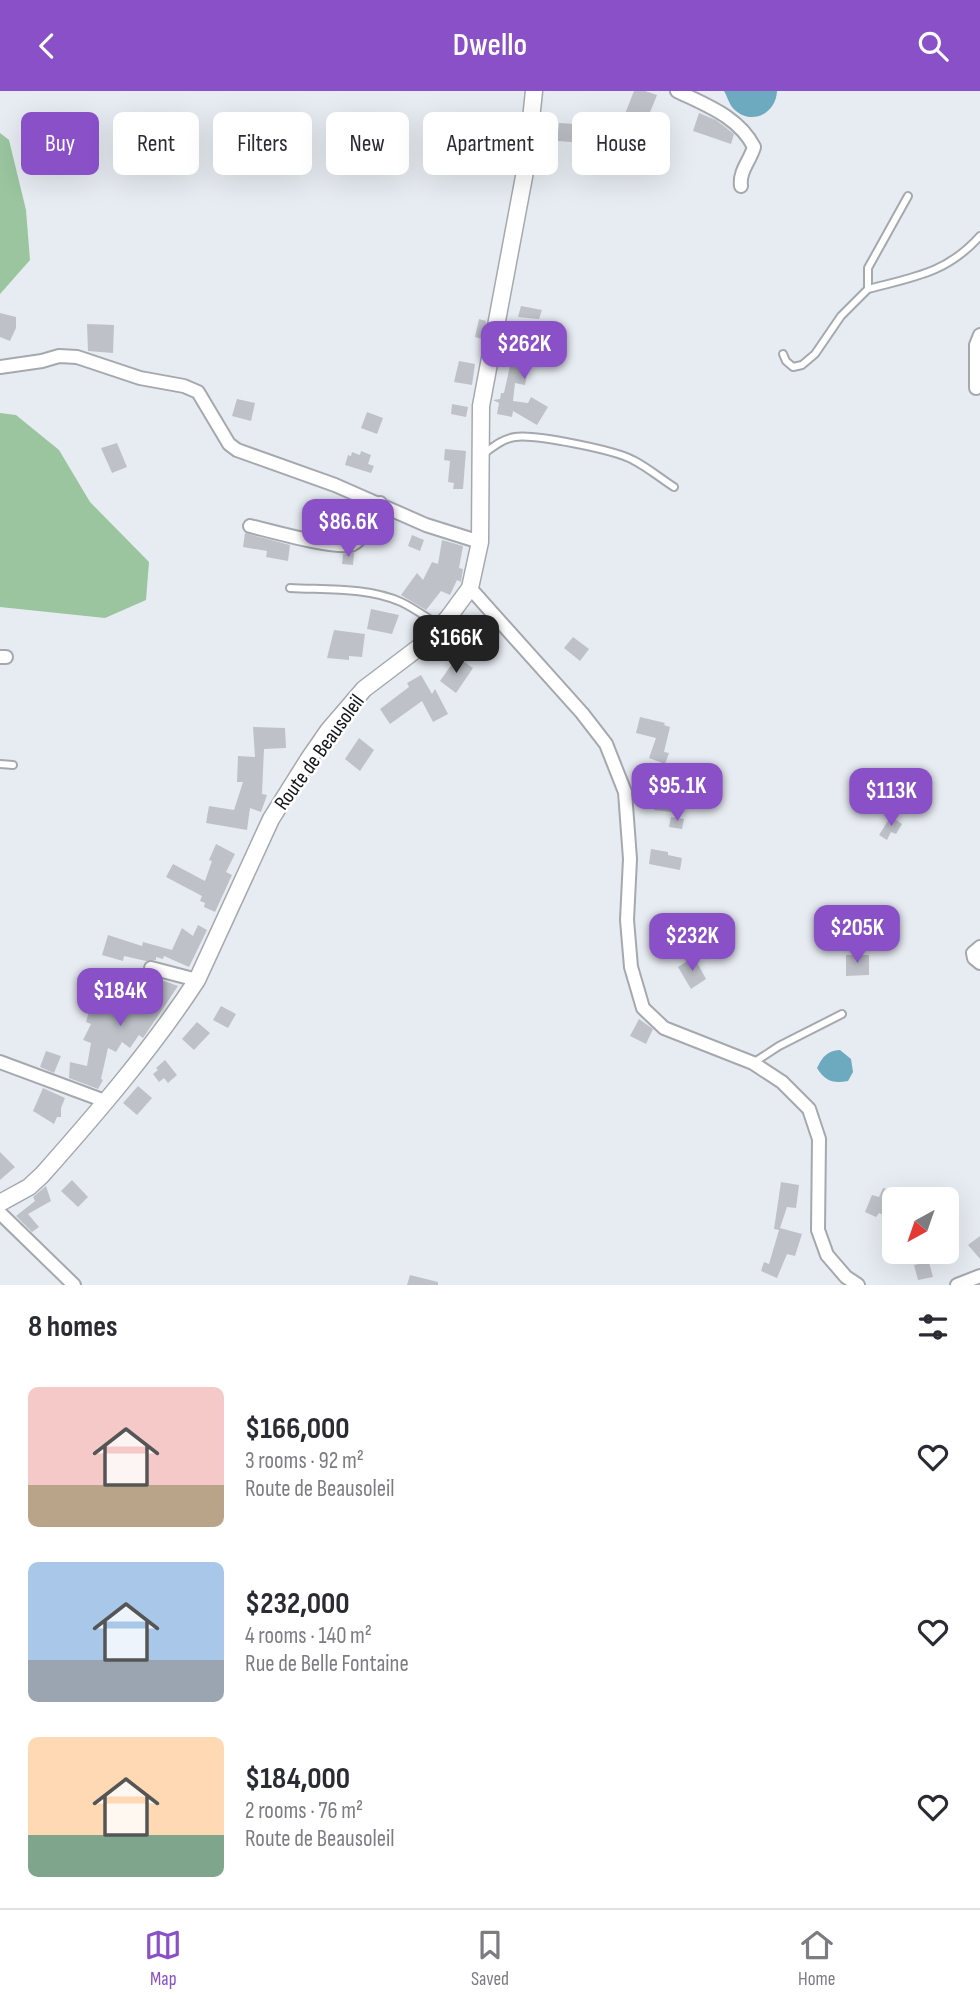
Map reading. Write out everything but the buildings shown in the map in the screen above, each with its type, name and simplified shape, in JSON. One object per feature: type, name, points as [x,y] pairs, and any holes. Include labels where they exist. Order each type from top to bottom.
[{"type":"street","name":"Route de Beausoleil","points":[[0,1203],[29,1187],[43,1175],[137,1064],[197,980],[271,819],[328,731],[364,689],[426,642],[470,588],[480,542],[481,406],[526,166],[534,91]]},
{"type":"street","points":[[677,91],[714,109],[747,133],[754,147],[740,176],[741,186]]},
{"type":"street","points":[[976,388],[976,345],[980,335]]},
{"type":"street","points":[[0,367],[59,356],[77,357],[140,379],[184,386],[198,392],[229,445],[237,450],[296,469],[426,525],[480,542]]},
{"type":"street","points":[[250,526],[348,546],[358,540],[380,503]]},
{"type":"street","points":[[470,588],[582,713],[606,744],[625,792],[630,859],[627,920],[631,967],[643,1008],[664,1028],[753,1063],[782,1082],[809,1108],[819,1139],[818,1230],[827,1255],[846,1277],[858,1285]]},
{"type":"street","points":[[980,947],[973,953],[980,963]]},
{"type":"street","points":[[151,968],[197,980]]},
{"type":"street","points":[[0,1062],[105,1101]]},
{"type":"street","points":[[0,1213],[74,1285]]},
{"type":"street","points":[[957,1285],[980,1276]]},
{"type":"lane","points":[[868,289],[868,268],[908,196]]},
{"type":"lane","points":[[783,354],[786,361],[793,366],[808,361],[816,354],[845,310],[868,289],[930,272],[951,263],[980,236]]},
{"type":"lane","points":[[480,457],[500,441],[531,437],[615,452],[633,460],[674,487]]},
{"type":"lane","points":[[290,588],[386,597],[402,603],[441,626]]},
{"type":"lane","points":[[0,764],[13,765]]},
{"type":"lane","points":[[753,1063],[842,1014]]},
{"type":"green space","points":[[0,133],[9,140],[26,210],[30,260],[0,294]]},
{"type":"green space","points":[[0,413],[16,415],[59,450],[90,502],[149,562],[146,600],[105,618],[0,607]]},
{"type":"water","points":[[724,91],[777,91],[767,112],[753,117],[739,113],[732,107]]},
{"type":"water","points":[[840,1050],[851,1059],[853,1072],[848,1081],[834,1082],[826,1079],[817,1068],[826,1055]]}]
